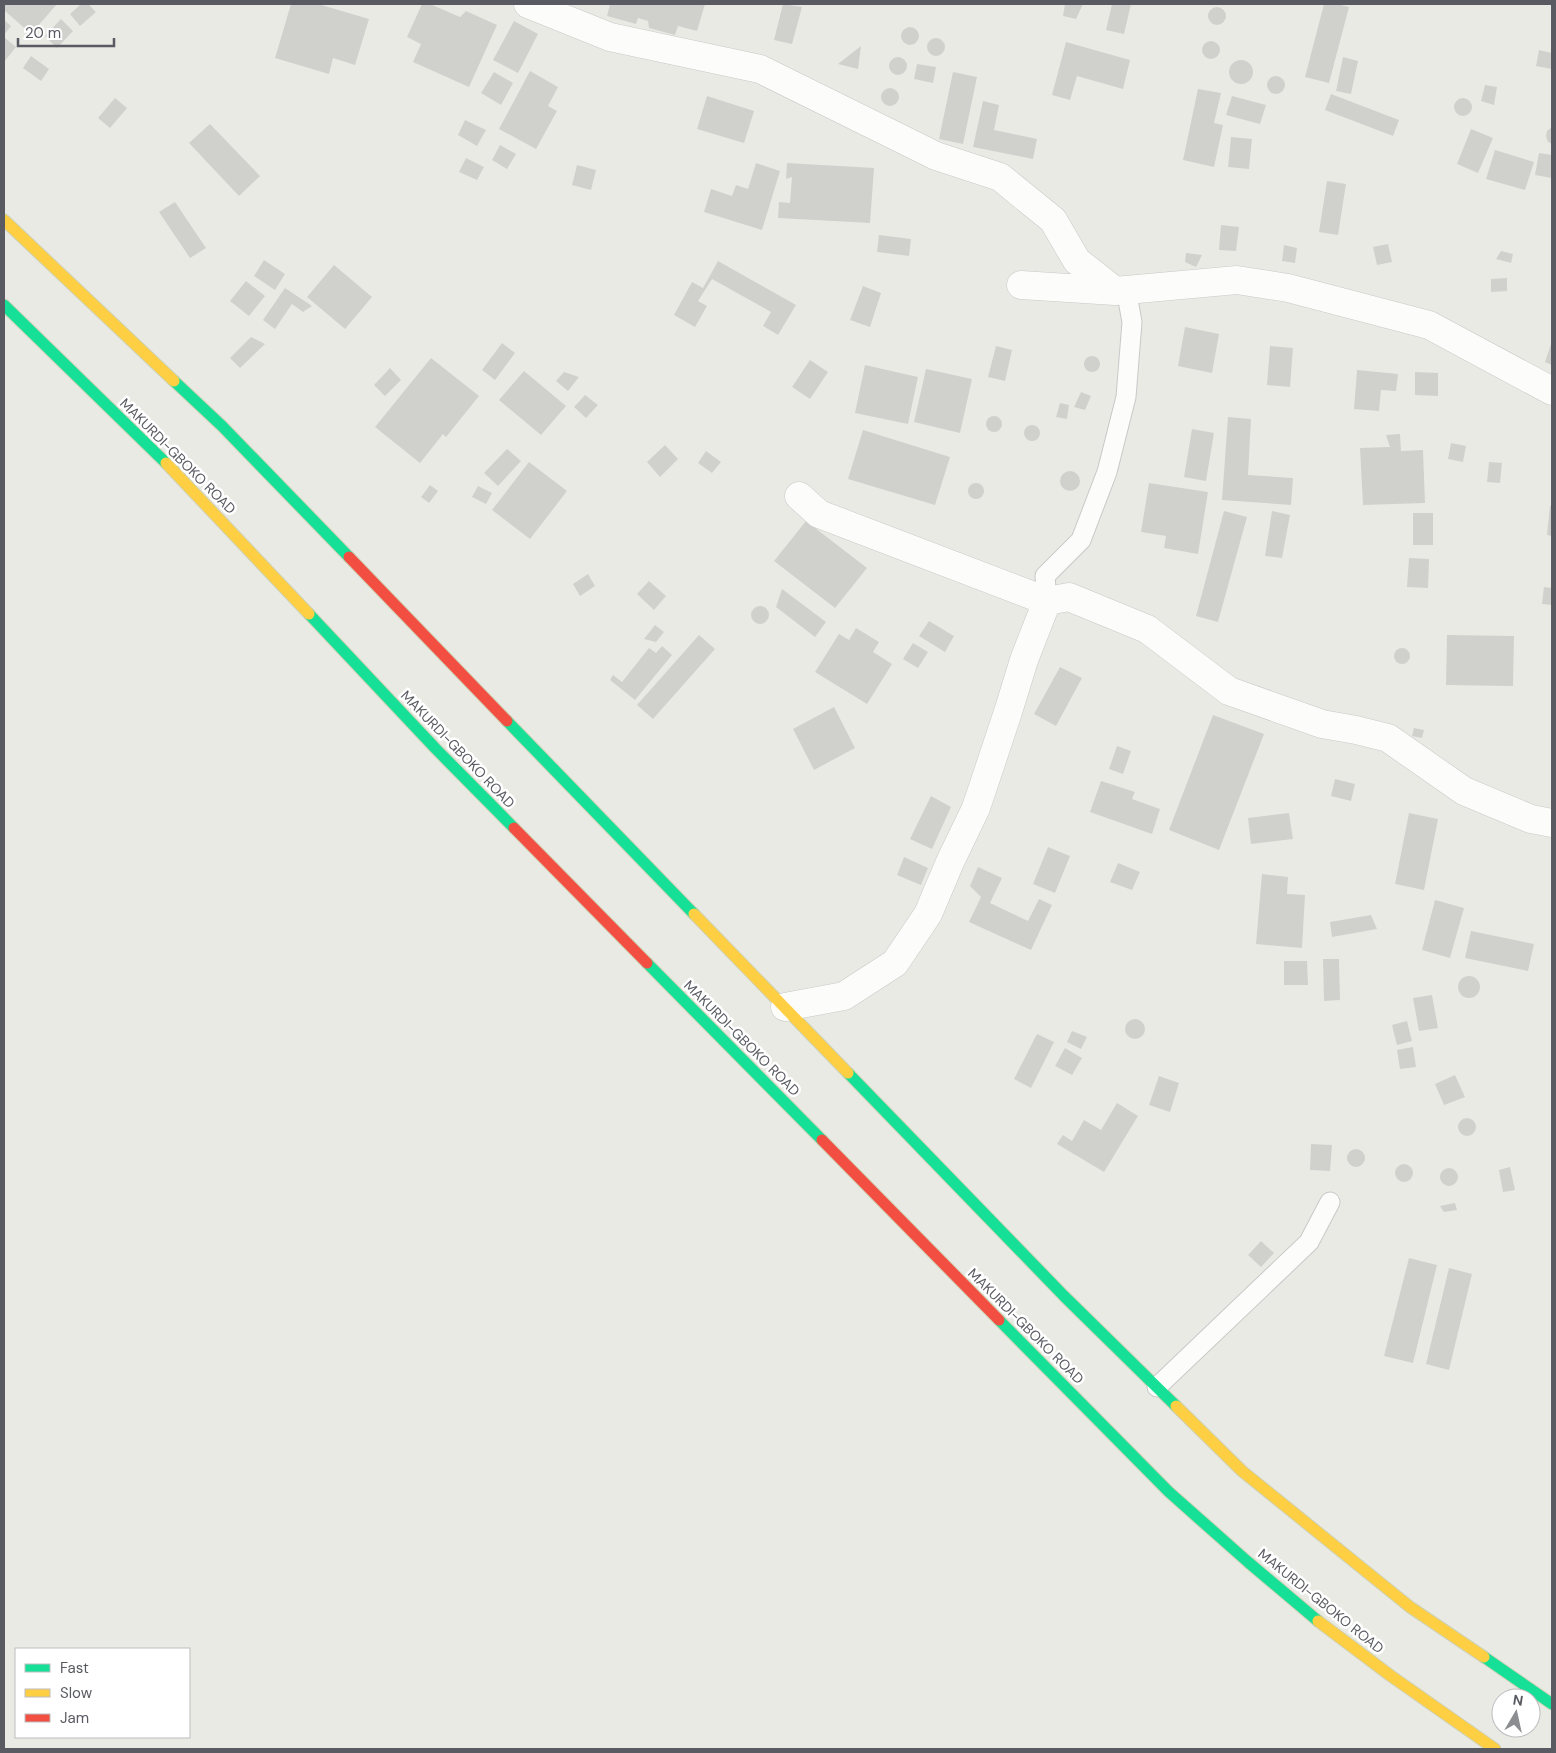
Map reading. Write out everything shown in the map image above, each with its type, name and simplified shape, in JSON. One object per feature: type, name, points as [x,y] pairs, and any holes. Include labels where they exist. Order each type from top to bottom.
[{"type":"main road","points":[[4,220],[222,426],[1057,1289],[1242,1471],[1410,1607],[1552,1704]]},
{"type":"main road","name":"MAKURDI-GBOKO ROAD","points":[[4,305],[170,468],[436,749],[1169,1492],[1330,1630],[1404,1686],[1496,1749]]},
{"type":"street","points":[[528,4],[610,37],[760,69],[936,156],[1000,178],[1053,220],[1077,261],[1120,290]]},
{"type":"street","points":[[1020,285],[1120,290],[1236,280],[1288,288],[1429,325],[1552,391]]},
{"type":"street","points":[[799,496],[819,514],[1047,601],[1069,597],[1147,629],[1229,692],[1322,724],[1388,738],[1464,791],[1531,818],[1552,823]]},
{"type":"street","points":[[785,1007],[844,996],[896,963],[928,914],[976,808],[1024,660],[1047,601]]},
{"type":"lane","points":[[1047,601],[1046,576],[1081,540],[1107,472],[1126,397],[1132,322],[1120,290]]},
{"type":"lane","points":[[1157,1387],[1308,1242],[1330,1202]]},
{"type":"building","points":[[4,4],[57,4],[31,34],[4,10]]},
{"type":"building","points":[[81,4],[88,4],[96,12],[80,26],[70,14]]},
{"type":"building","points":[[291,4],[318,4],[369,19],[355,65],[333,58],[329,74],[275,58]]},
{"type":"building","points":[[422,4],[430,4],[460,17],[466,11],[497,25],[469,87],[413,62],[421,44],[407,37]]},
{"type":"building","points":[[610,4],[705,4],[697,31],[678,26],[675,35],[649,28],[648,21],[638,18],[636,24],[607,16]]},
{"type":"building","points":[[783,4],[802,7],[792,44],[774,40]]},
{"type":"building","points":[[1065,4],[1083,4],[1076,19],[1063,16]]},
{"type":"building","points":[[1112,4],[1131,4],[1124,34],[1106,30]]},
{"type":"building","points":[[1324,4],[1337,4],[1349,7],[1329,83],[1305,77]]},
{"type":"building","points":[[1217,7],[1223,10],[1226,16],[1223,22],[1217,25],[1211,22],[1208,16],[1211,10]]},
{"type":"building","points":[[61,19],[73,31],[57,48],[45,36]]},
{"type":"building","points":[[4,20],[11,26],[4,35]]},
{"type":"building","points":[[514,21],[538,34],[518,73],[493,60]]},
{"type":"building","points":[[910,27],[916,30],[919,36],[916,42],[910,45],[904,42],[901,36],[904,30]]},
{"type":"building","points":[[4,37],[16,47],[4,62]]},
{"type":"building","points":[[936,38],[942,41],[945,47],[942,53],[936,56],[930,53],[927,47],[930,41]]},
{"type":"building","points":[[1211,41],[1217,44],[1220,50],[1217,56],[1211,59],[1205,56],[1202,50],[1205,44]]},
{"type":"building","points":[[1066,42],[1130,60],[1123,89],[1077,76],[1070,100],[1052,95]]},
{"type":"building","points":[[861,46],[858,69],[838,64]]},
{"type":"building","points":[[1539,50],[1552,53],[1552,69],[1536,66]]},
{"type":"building","points":[[31,56],[49,69],[41,81],[23,68]]},
{"type":"building","points":[[898,57],[904,60],[907,66],[904,72],[898,75],[892,72],[889,66],[892,60]]},
{"type":"building","points":[[1343,57],[1358,61],[1351,94],[1336,91]]},
{"type":"building","points":[[1241,60],[1246,61],[1252,67],[1252,77],[1246,83],[1241,84],[1236,83],[1230,77],[1229,72],[1230,67],[1236,61]]},
{"type":"building","points":[[917,64],[936,67],[933,83],[914,79]]},
{"type":"building","points":[[530,71],[558,87],[548,106],[557,111],[536,149],[499,129]]},
{"type":"building","points":[[494,72],[513,83],[501,105],[481,93]]},
{"type":"building","points":[[953,72],[977,77],[963,144],[939,139]]},
{"type":"building","points":[[1276,76],[1282,79],[1285,85],[1282,91],[1276,94],[1270,91],[1267,85],[1270,79]]},
{"type":"building","points":[[1485,85],[1497,87],[1494,105],[1481,101]]},
{"type":"building","points":[[890,88],[896,91],[899,97],[896,103],[890,106],[884,103],[881,97],[884,91]]},
{"type":"building","points":[[1198,89],[1221,93],[1214,123],[1223,125],[1214,167],[1183,160]]},
{"type":"building","points":[[1331,94],[1399,120],[1393,136],[1325,110]]},
{"type":"building","points":[[707,96],[754,111],[744,143],[697,129]]},
{"type":"building","points":[[1232,96],[1266,105],[1260,124],[1226,115]]},
{"type":"building","points":[[115,98],[127,108],[110,128],[98,118]]},
{"type":"building","points":[[1463,98],[1469,101],[1472,107],[1469,113],[1463,116],[1457,113],[1454,107],[1457,101]]},
{"type":"building","points":[[983,101],[999,105],[994,130],[1037,139],[1033,159],[973,147]]},
{"type":"building","points":[[465,120],[486,130],[477,146],[458,135]]},
{"type":"building","points":[[210,124],[260,176],[239,196],[189,143]]},
{"type":"building","points":[[1552,127],[1552,144],[1548,142],[1546,136],[1547,131]]},
{"type":"building","points":[[1471,129],[1493,138],[1478,173],[1457,164]]},
{"type":"building","points":[[1231,137],[1252,139],[1249,169],[1228,167]]},
{"type":"building","points":[[500,145],[516,154],[507,169],[492,160]]},
{"type":"building","points":[[1495,150],[1534,162],[1525,190],[1486,179]]},
{"type":"building","points":[[1539,153],[1552,155],[1552,178],[1535,175]]},
{"type":"building","points":[[466,158],[484,167],[477,180],[459,172]]},
{"type":"building","points":[[756,163],[780,171],[762,230],[704,212],[711,189],[732,196],[736,185],[748,189]]},
{"type":"building","points":[[787,163],[874,168],[870,223],[778,218],[779,202],[790,203],[792,177],[786,179]]},
{"type":"building","points":[[577,165],[596,170],[591,190],[572,185]]},
{"type":"building","points":[[1327,181],[1346,184],[1338,235],[1319,232]]},
{"type":"building","points":[[175,202],[206,248],[190,258],[159,212]]},
{"type":"building","points":[[1221,225],[1239,227],[1236,251],[1219,250]]},
{"type":"building","points":[[879,235],[911,239],[909,256],[877,252]]},
{"type":"building","points":[[1388,244],[1392,262],[1377,265],[1373,247]]},
{"type":"building","points":[[1284,245],[1297,248],[1295,263],[1282,261]]},
{"type":"building","points":[[1501,251],[1513,254],[1511,263],[1496,259]]},
{"type":"building","points":[[1186,253],[1202,255],[1196,267],[1185,262]]},
{"type":"building","points":[[264,260],[285,274],[275,290],[254,276]]},
{"type":"building","points":[[718,261],[796,305],[778,335],[763,326],[771,312],[712,279],[698,301],[707,306],[695,327],[674,315],[692,282],[703,288]]},
{"type":"building","points":[[334,265],[372,297],[345,329],[307,297]]},
{"type":"building","points":[[1507,278],[1507,291],[1491,292],[1491,279]]},
{"type":"building","points":[[246,281],[265,296],[249,316],[230,301]]},
{"type":"building","points":[[863,286],[881,293],[870,327],[850,320]]},
{"type":"building","points":[[285,288],[312,306],[303,312],[292,304],[275,329],[263,320]]},
{"type":"building","points":[[1185,327],[1219,334],[1212,373],[1178,366]]},
{"type":"building","points":[[251,337],[265,344],[240,368],[230,358]]},
{"type":"building","points":[[1552,341],[1552,365],[1545,362]]},
{"type":"building","points":[[502,343],[515,353],[495,380],[482,370]]},
{"type":"building","points":[[996,346],[1012,350],[1005,381],[988,377]]},
{"type":"building","points":[[1270,346],[1293,348],[1290,387],[1267,385]]},
{"type":"building","points":[[1092,356],[1098,358],[1100,364],[1098,370],[1092,372],[1086,370],[1084,364],[1086,358]]},
{"type":"building","points":[[431,358],[479,396],[446,437],[443,434],[420,463],[375,427]]},
{"type":"building","points":[[810,360],[828,372],[810,399],[792,387]]},
{"type":"building","points":[[865,365],[918,377],[908,424],[855,413]]},
{"type":"building","points":[[390,368],[401,380],[385,396],[374,385]]},
{"type":"building","points":[[926,369],[972,379],[960,433],[914,422]]},
{"type":"building","points":[[1357,370],[1398,374],[1396,391],[1381,390],[1379,411],[1354,409]]},
{"type":"building","points":[[524,371],[566,406],[541,435],[499,400]]},
{"type":"building","points":[[564,372],[579,377],[568,391],[556,381]]},
{"type":"building","points":[[1415,372],[1438,373],[1438,396],[1415,395]]},
{"type":"building","points":[[1081,392],[1091,396],[1085,410],[1074,407]]},
{"type":"building","points":[[585,395],[598,405],[586,418],[574,407]]},
{"type":"building","points":[[1060,403],[1069,405],[1067,419],[1056,417]]},
{"type":"building","points":[[994,416],[1002,424],[994,432],[986,424]]},
{"type":"building","points":[[1228,417],[1251,419],[1248,475],[1293,478],[1291,505],[1222,500]]},
{"type":"building","points":[[1032,425],[1038,427],[1040,433],[1038,439],[1032,441],[1026,439],[1024,433],[1026,427]]},
{"type":"building","points":[[1192,429],[1214,433],[1206,481],[1184,477]]},
{"type":"building","points":[[863,430],[950,457],[935,505],[848,479]]},
{"type":"building","points":[[1400,434],[1401,451],[1423,450],[1425,503],[1363,505],[1360,448],[1390,447],[1386,435]]},
{"type":"building","points":[[1451,443],[1466,446],[1463,462],[1448,459]]},
{"type":"building","points":[[665,445],[678,459],[660,477],[647,462]]},
{"type":"building","points":[[507,449],[521,461],[498,486],[484,473]]},
{"type":"building","points":[[706,451],[721,462],[712,473],[698,463]]},
{"type":"building","points":[[529,462],[567,491],[530,539],[492,510]]},
{"type":"building","points":[[1489,462],[1502,463],[1500,483],[1487,482]]},
{"type":"building","points":[[1070,471],[1077,474],[1080,481],[1077,488],[1070,491],[1063,488],[1060,481],[1063,474]]},
{"type":"building","points":[[976,483],[984,491],[976,499],[968,491]]},
{"type":"building","points":[[1149,483],[1208,492],[1198,554],[1164,548],[1166,536],[1141,532]]},
{"type":"building","points":[[430,485],[438,491],[429,503],[421,497]]},
{"type":"building","points":[[478,486],[492,493],[486,504],[472,497]]},
{"type":"building","points":[[1550,506],[1552,506],[1552,536],[1547,535]]},
{"type":"building","points":[[1224,511],[1247,517],[1218,622],[1196,616]]},
{"type":"building","points":[[1272,511],[1290,515],[1282,558],[1265,556]]},
{"type":"building","points":[[1413,513],[1433,513],[1433,545],[1413,545]]},
{"type":"building","points":[[806,521],[867,568],[835,608],[774,561]]},
{"type":"building","points":[[1409,558],[1429,559],[1428,588],[1407,587]]},
{"type":"building","points":[[588,574],[595,586],[580,596],[573,584]]},
{"type":"building","points":[[649,581],[666,596],[654,610],[637,594]]},
{"type":"building","points":[[1544,587],[1552,588],[1552,605],[1542,604]]},
{"type":"building","points":[[782,589],[826,622],[815,637],[776,607]]},
{"type":"building","points":[[760,606],[766,609],[769,615],[766,621],[760,624],[754,621],[751,615],[754,609]]},
{"type":"building","points":[[929,621],[954,636],[945,652],[919,636]]},
{"type":"building","points":[[655,625],[664,632],[656,642],[644,639]]},
{"type":"building","points":[[856,628],[879,642],[873,652],[892,664],[867,704],[815,672],[839,634],[849,640]]},
{"type":"building","points":[[699,635],[715,649],[653,719],[637,705]]},
{"type":"building","points":[[1447,635],[1514,636],[1513,686],[1446,685]]},
{"type":"building","points":[[913,643],[928,652],[918,668],[903,659]]},
{"type":"building","points":[[662,646],[672,655],[635,700],[610,680],[613,675],[622,682],[649,648],[656,653]]},
{"type":"building","points":[[1402,648],[1410,656],[1402,664],[1394,656]]},
{"type":"building","points":[[1060,667],[1082,678],[1056,726],[1034,714]]},
{"type":"building","points":[[834,707],[855,748],[814,770],[793,729]]},
{"type":"building","points":[[1213,715],[1264,734],[1219,850],[1169,830]]},
{"type":"building","points":[[1414,728],[1424,730],[1422,738],[1412,736]]},
{"type":"building","points":[[1117,746],[1131,751],[1123,774],[1109,769]]},
{"type":"building","points":[[1335,779],[1355,784],[1351,801],[1331,796]]},
{"type":"building","points":[[1101,781],[1135,792],[1132,799],[1160,809],[1152,834],[1090,812]]},
{"type":"building","points":[[931,796],[951,807],[932,849],[910,839]]},
{"type":"building","points":[[1289,813],[1293,839],[1251,844],[1248,818]]},
{"type":"building","points":[[1409,813],[1438,819],[1424,890],[1395,884]]},
{"type":"building","points":[[1048,847],[1070,856],[1055,893],[1033,884]]},
{"type":"building","points":[[904,857],[928,868],[921,885],[897,875]]},
{"type":"building","points":[[1118,863],[1140,872],[1132,890],[1110,882]]},
{"type":"building","points":[[978,867],[1002,878],[990,903],[1028,921],[1039,899],[1052,905],[1031,950],[969,922],[981,897],[970,886]]},
{"type":"building","points":[[1262,874],[1288,877],[1287,894],[1305,895],[1302,948],[1256,944]]},
{"type":"building","points":[[1435,900],[1464,908],[1450,958],[1422,950]]},
{"type":"building","points":[[1371,915],[1377,929],[1332,937],[1330,922]]},
{"type":"building","points":[[1471,931],[1534,944],[1528,971],[1465,958]]},
{"type":"building","points":[[1323,959],[1339,959],[1340,1000],[1324,1001]]},
{"type":"building","points":[[1284,961],[1307,961],[1308,985],[1284,985]]},
{"type":"building","points":[[1469,976],[1477,979],[1480,987],[1477,995],[1469,998],[1461,995],[1458,987],[1461,979]]},
{"type":"building","points":[[1432,995],[1438,1028],[1419,1031],[1413,998]]},
{"type":"building","points":[[1135,1019],[1142,1022],[1145,1029],[1142,1036],[1135,1039],[1128,1036],[1125,1029],[1128,1022]]},
{"type":"building","points":[[1407,1021],[1412,1041],[1397,1045],[1392,1025]]},
{"type":"building","points":[[1072,1031],[1087,1037],[1081,1049],[1067,1042]]},
{"type":"building","points":[[1037,1034],[1054,1042],[1031,1088],[1014,1079]]},
{"type":"building","points":[[1413,1047],[1416,1067],[1400,1069],[1397,1050]]},
{"type":"building","points":[[1065,1048],[1082,1058],[1072,1075],[1055,1066]]},
{"type":"building","points":[[1455,1075],[1465,1097],[1444,1105],[1435,1084]]},
{"type":"building","points":[[1159,1076],[1179,1083],[1170,1112],[1149,1105]]},
{"type":"building","points":[[1117,1103],[1138,1116],[1104,1172],[1057,1144],[1063,1135],[1072,1141],[1084,1120],[1101,1130]]},
{"type":"building","points":[[1467,1118],[1473,1121],[1476,1127],[1473,1133],[1467,1136],[1461,1133],[1458,1127],[1461,1121]]},
{"type":"building","points":[[1311,1144],[1332,1145],[1330,1171],[1310,1170]]},
{"type":"building","points":[[1356,1149],[1362,1152],[1365,1158],[1362,1164],[1356,1167],[1350,1164],[1347,1158],[1350,1152]]},
{"type":"building","points":[[1404,1164],[1410,1167],[1413,1173],[1410,1179],[1404,1182],[1398,1179],[1395,1173],[1398,1167]]},
{"type":"building","points":[[1510,1167],[1515,1190],[1503,1192],[1499,1170]]},
{"type":"building","points":[[1449,1168],[1455,1171],[1458,1177],[1455,1183],[1449,1186],[1443,1183],[1440,1177],[1443,1171]]},
{"type":"building","points":[[1455,1203],[1457,1210],[1444,1212],[1440,1206]]},
{"type":"building","points":[[1261,1241],[1274,1253],[1261,1267],[1248,1255]]},
{"type":"building","points":[[1409,1258],[1437,1265],[1413,1363],[1384,1356]]},
{"type":"building","points":[[1449,1268],[1472,1274],[1449,1370],[1426,1364]]},
{"type":"traffic: fast","points":[[4,305],[166,463]]},
{"type":"traffic: fast","points":[[174,381],[222,426],[349,557]]},
{"type":"traffic: fast","points":[[309,614],[436,749],[514,828]]},
{"type":"traffic: fast","points":[[507,721],[694,914]]},
{"type":"traffic: fast","points":[[647,963],[822,1140]]},
{"type":"traffic: fast","points":[[848,1073],[1064,1296],[1176,1406]]},
{"type":"traffic: fast","points":[[999,1320],[1169,1492],[1318,1621]]},
{"type":"traffic: fast","points":[[1484,1657],[1552,1704]]},
{"type":"traffic: slow","points":[[4,220],[174,381]]},
{"type":"traffic: slow","points":[[166,463],[309,614]]},
{"type":"traffic: slow","points":[[694,914],[848,1073]]},
{"type":"traffic: slow","points":[[1176,1406],[1242,1471],[1410,1607],[1484,1657]]},
{"type":"traffic: slow","points":[[1318,1621],[1391,1676],[1495,1749]]},
{"type":"traffic: jam","points":[[349,557],[507,721]]},
{"type":"traffic: jam","points":[[514,828],[647,963]]},
{"type":"traffic: jam","points":[[822,1140],[999,1320]]}]
